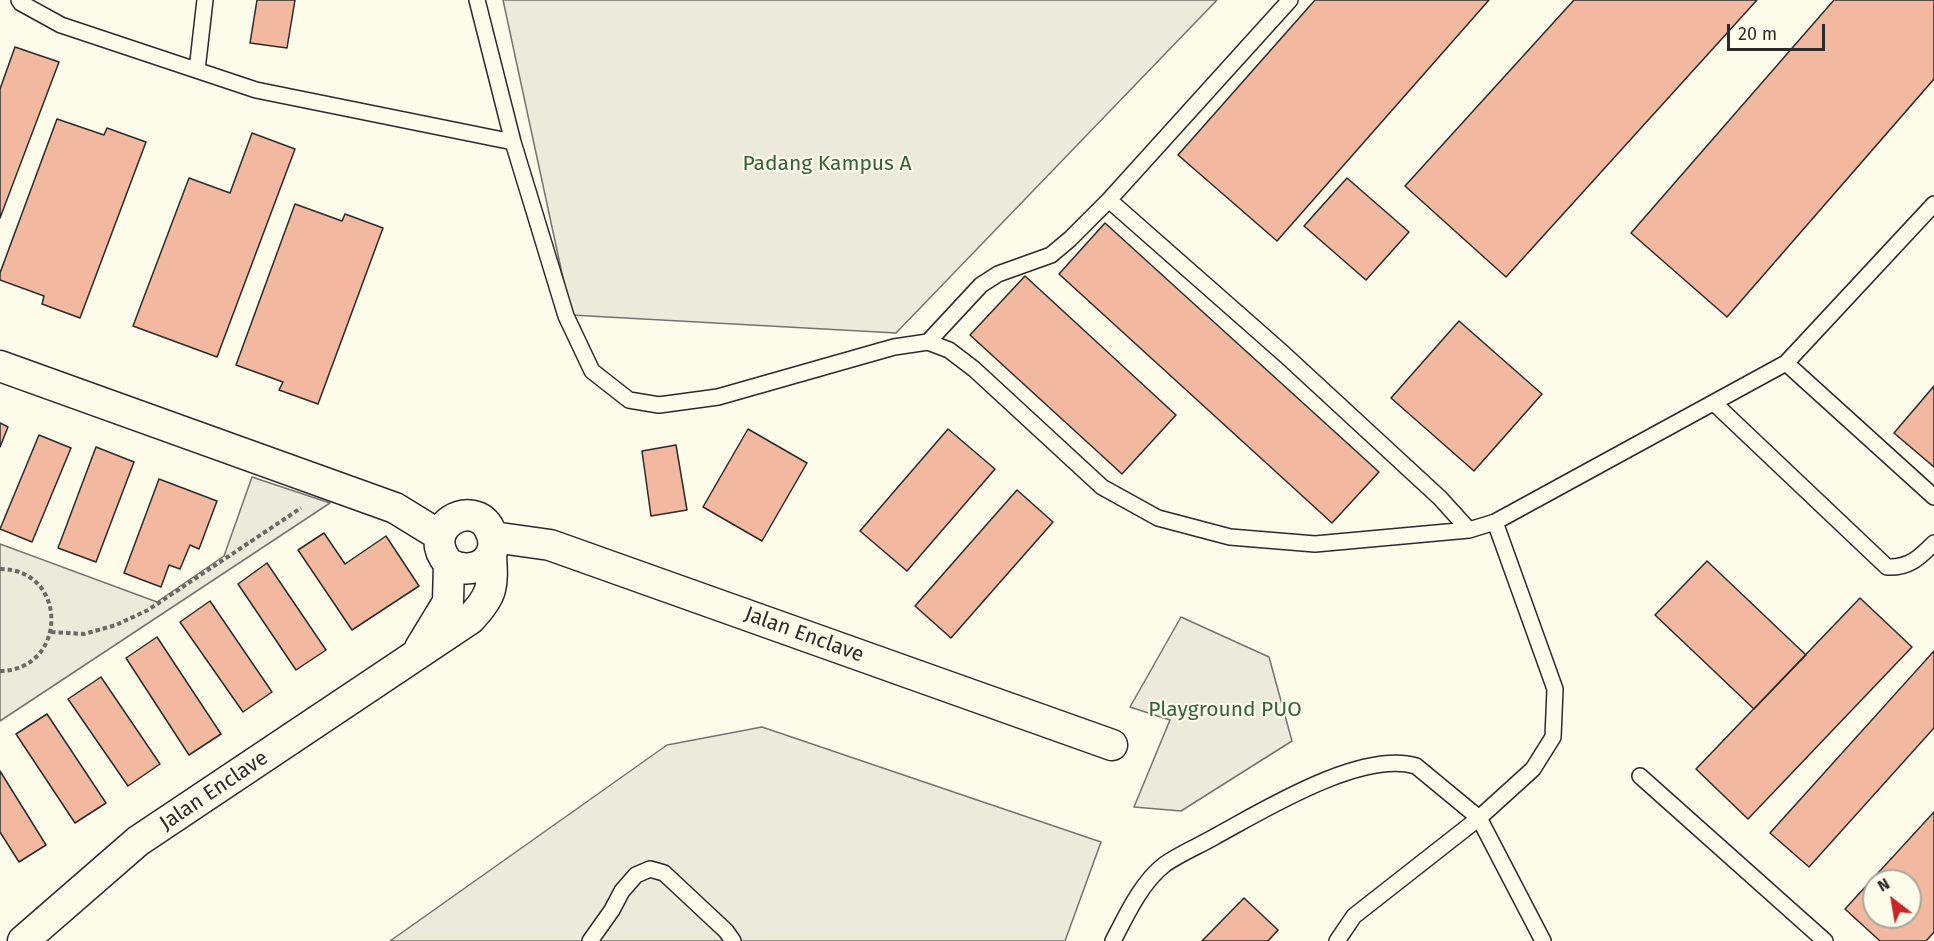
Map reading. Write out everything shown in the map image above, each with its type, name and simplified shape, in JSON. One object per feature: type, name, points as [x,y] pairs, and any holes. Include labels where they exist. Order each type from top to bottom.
[{"type":"street","points":[[0,366],[395,508],[440,535],[444,526],[452,519],[472,516],[482,520],[489,528],[492,546],[478,567],[469,570],[459,569],[449,564]]},
{"type":"street","name":"Jalan Enclave","points":[[416,656],[448,602],[449,564],[442,556],[439,546],[440,535]]},
{"type":"street","name":"Jalan Enclave","points":[[23,941],[138,841],[470,619],[484,604],[492,584],[492,546],[550,545],[1112,745]]},
{"type":"lane","points":[[19,0],[61,25],[256,90],[513,142]]},
{"type":"lane","points":[[197,70],[205,0]]},
{"type":"lane","points":[[477,0],[513,142],[566,316],[592,371],[629,400],[659,405],[718,397],[894,347],[928,342],[949,350],[974,369],[1102,487],[1158,518],[1230,537],[1315,544],[1469,530],[1495,522],[1786,363],[1934,204]]},
{"type":"lane","points":[[928,342],[981,285],[998,274],[1051,255],[1070,239],[1109,200],[1290,0]]},
{"type":"lane","points":[[1109,200],[1284,354],[1440,498],[1469,530]]},
{"type":"lane","points":[[1786,363],[1934,497]]},
{"type":"lane","points":[[1714,403],[1887,567],[1900,568],[1918,558],[1934,543]]},
{"type":"lane","points":[[1336,941],[1354,916],[1479,818],[1533,769],[1553,737],[1555,689],[1495,522]]},
{"type":"lane","points":[[1113,941],[1138,894],[1164,865],[1292,794],[1356,769],[1405,762],[1416,766],[1479,818],[1543,941]]},
{"type":"lane","points":[[1640,777],[1826,941]]},
{"type":"lane","points":[[590,941],[612,910],[622,891],[636,875],[650,869],[664,873],[726,931],[733,941]]},
{"type":"path","points":[[51,632],[84,634],[116,625],[148,610],[334,486]]},
{"type":"path","points":[[0,568],[22,572],[34,580],[44,591],[50,604],[52,618],[51,632],[44,647],[33,660],[19,668],[0,671]]},
{"type":"green space","name":"Padang Kampus A","points":[[503,0],[1217,0],[896,333],[571,315]]},
{"type":"green space","points":[[252,477],[330,503],[0,721],[0,544],[157,602],[224,556]]},
{"type":"green space","name":"Playground PUO","points":[[1181,617],[1269,657],[1292,741],[1181,811],[1134,807],[1170,720],[1130,707]]},
{"type":"green space","points":[[762,727],[1101,842],[1065,941],[390,941],[667,745]]},
{"type":"building","points":[[257,0],[295,0],[287,48],[250,43]]},
{"type":"building","points":[[1315,0],[1489,0],[1277,241],[1178,155]]},
{"type":"building","points":[[1574,0],[1757,0],[1506,277],[1405,186]]},
{"type":"building","points":[[1834,0],[1934,0],[1934,79],[1727,317],[1631,233]]},
{"type":"building","points":[[15,47],[59,62],[0,218],[0,89]]},
{"type":"building","points":[[57,119],[104,135],[107,128],[146,142],[80,318],[42,304],[44,296],[0,280],[0,273]]},
{"type":"building","points":[[252,133],[295,149],[217,357],[133,326],[189,178],[230,193]]},
{"type":"building","points":[[1347,178],[1409,232],[1366,280],[1304,226]]},
{"type":"building","points":[[295,204],[342,221],[345,214],[383,228],[318,404],[279,390],[283,382],[236,365]]},
{"type":"building","points":[[1105,223],[1379,472],[1332,523],[1059,274]]},
{"type":"building","points":[[1025,276],[1176,415],[1122,474],[970,335]]},
{"type":"building","points":[[1459,321],[1542,394],[1474,471],[1391,398]]},
{"type":"building","points":[[1934,386],[1934,467],[1894,433]]},
{"type":"building","points":[[0,423],[8,427],[0,447]]},
{"type":"building","points":[[748,429],[807,463],[762,541],[703,507]]},
{"type":"building","points":[[948,429],[995,469],[907,571],[860,531]]},
{"type":"building","points":[[39,435],[71,448],[32,542],[0,529]]},
{"type":"building","points":[[676,445],[687,510],[651,516],[642,451]]},
{"type":"building","points":[[96,447],[134,462],[96,562],[58,548]]},
{"type":"building","points":[[159,479],[217,501],[199,549],[190,545],[180,569],[169,565],[161,587],[124,573]]},
{"type":"building","points":[[1017,490],[1053,522],[951,638],[915,606]]},
{"type":"building","points":[[324,533],[345,564],[386,536],[419,586],[352,630],[298,550]]},
{"type":"building","points":[[1707,561],[1806,655],[1754,709],[1655,615]]},
{"type":"building","points":[[267,563],[326,650],[296,670],[238,584]]},
{"type":"building","points":[[1860,598],[1912,647],[1748,819],[1696,769]]},
{"type":"building","points":[[210,601],[272,692],[243,712],[180,622]]},
{"type":"building","points":[[157,637],[221,734],[189,755],[126,658]]},
{"type":"building","points":[[1934,651],[1934,728],[1809,867],[1770,833]]},
{"type":"building","points":[[101,677],[160,764],[128,786],[68,699]]},
{"type":"building","points":[[47,714],[106,803],[75,823],[16,734]]},
{"type":"building","points":[[0,771],[46,845],[19,862],[0,832]]},
{"type":"building","points":[[1934,812],[1934,932],[1926,941],[1880,941],[1867,929],[1922,929],[1922,869],[1882,869]]},
{"type":"building","points":[[1862,890],[1862,925],[1845,909]]},
{"type":"building","points":[[1244,898],[1278,930],[1268,941],[1202,941]]}]
